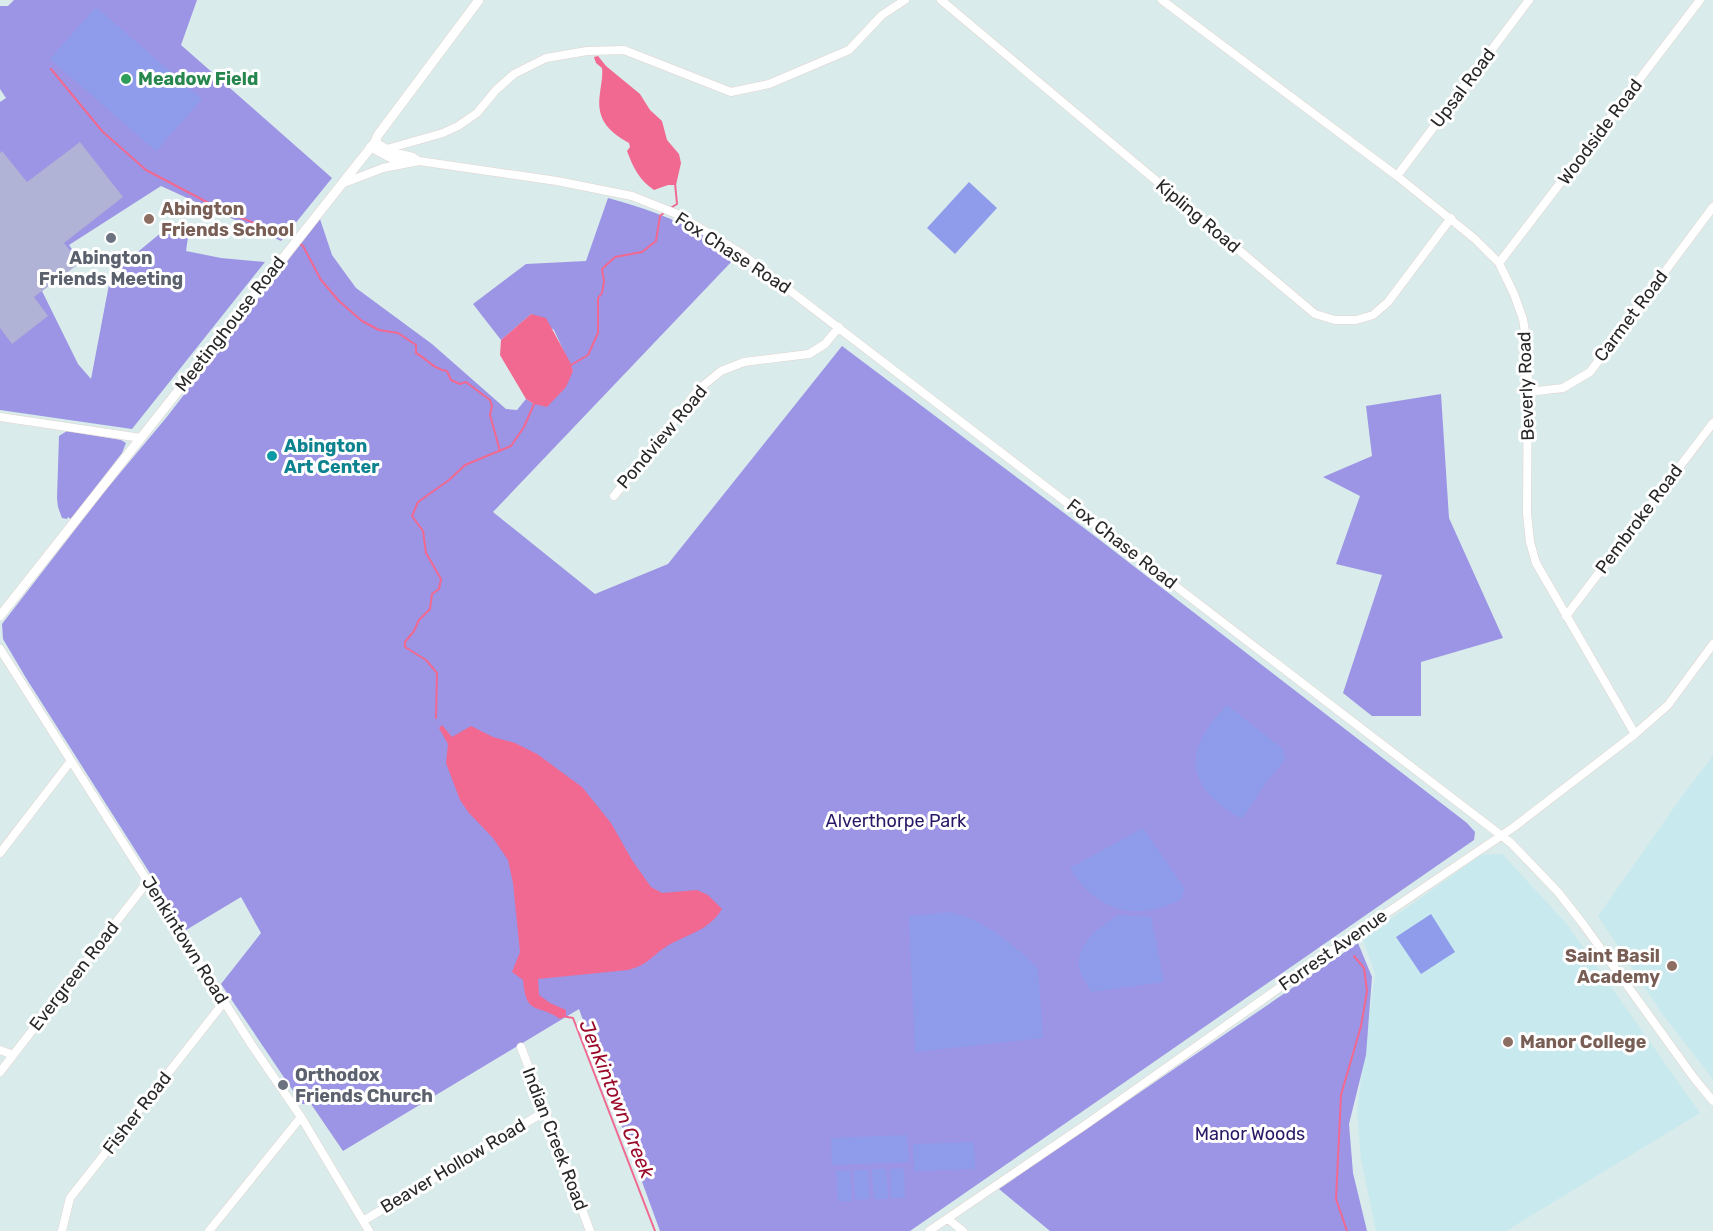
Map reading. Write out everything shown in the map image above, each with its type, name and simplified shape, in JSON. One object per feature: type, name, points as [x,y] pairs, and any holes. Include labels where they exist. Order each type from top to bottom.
[{"type":"street","points":[[387,149],[443,133],[458,126],[477,113],[496,90],[514,74],[546,58],[587,51],[624,50],[732,92],[769,84],[849,50],[882,15],[905,0]]},
{"type":"street","name":"Kipling Road","points":[[940,0],[1315,314],[1335,321],[1356,320],[1373,315],[1388,302],[1451,218]]},
{"type":"street","name":"Beverly Road","points":[[1162,0],[1451,218],[1499,263],[1523,319],[1528,352],[1527,513],[1530,542],[1536,563],[1635,734]]},
{"type":"street","name":"Upsal Road","points":[[1397,176],[1529,0]]},
{"type":"street","name":"Woodside Road","points":[[1499,263],[1700,0]]},
{"type":"street","name":"Meetinghouse Road","points":[[0,616],[372,145],[475,1]]},
{"type":"street","points":[[372,145],[394,160],[406,163]]},
{"type":"street","name":"Fox Chase Road","points":[[372,145],[413,157],[419,161]]},
{"type":"street","name":"Fox Chase Road","points":[[340,184],[376,170],[419,161],[545,179],[632,196],[677,214],[742,254],[1511,843],[1558,892],[1713,1101]]},
{"type":"street","name":"Carmet Road","points":[[1528,392],[1563,388],[1590,372],[1713,207]]},
{"type":"street","name":"Pondview Road","points":[[614,496],[699,389],[721,371],[744,362],[809,354],[825,344],[838,327]]},
{"type":"street","points":[[0,417],[141,438]]},
{"type":"street","name":"Pembroke Road","points":[[1566,616],[1713,423]]},
{"type":"street","name":"Forrest Avenue","points":[[929,1231],[1094,1119],[1357,933],[1501,837],[1635,734],[1668,705],[1713,644]]},
{"type":"street","name":"Jenkintown Road","points":[[0,649],[224,1002],[301,1117],[369,1231]]},
{"type":"street","points":[[0,853],[70,762]]},
{"type":"street","name":"Evergreen Road","points":[[0,1071],[148,882]]},
{"type":"street","name":"Fisher Road","points":[[62,1231],[70,1198],[224,1002]]},
{"type":"street","name":"Indian Creek Road","points":[[521,1047],[590,1231]]},
{"type":"street","points":[[0,1050],[13,1055]]},
{"type":"street","name":"Beaver Hollow Road","points":[[363,1221],[544,1112]]},
{"type":"street","points":[[209,1231],[301,1117]]},
{"type":"street","points":[[948,1219],[963,1231]]},
{"type":"shaded area","name":"Meadow Field","points":[[96,7],[202,99],[156,151],[50,59]]},
{"type":"shaded area","points":[[598,56],[606,66],[640,94],[650,110],[662,121],[667,140],[679,154],[681,163],[676,185],[654,190],[649,186],[637,173],[627,151],[630,147],[629,143],[615,134],[605,123],[599,102],[602,68],[596,63],[594,57]]},
{"type":"shaded area","points":[[80,142],[123,197],[64,243],[80,263],[34,297],[48,316],[12,344],[0,328],[0,153],[2,151],[27,182]]},
{"type":"shaded area","points":[[969,182],[997,208],[955,254],[927,228]]},
{"type":"shaded area","points":[[531,314],[546,318],[573,371],[566,387],[547,407],[534,404],[526,399],[500,355],[501,340]]},
{"type":"shaded area","points":[[1227,705],[1283,749],[1285,760],[1267,781],[1242,819],[1223,807],[1209,794],[1200,781],[1196,767],[1197,753],[1202,738]]},
{"type":"shaded area","points":[[442,725],[452,737],[471,726],[537,754],[582,787],[611,823],[632,860],[651,887],[662,893],[697,890],[708,895],[722,909],[703,928],[672,943],[634,968],[538,979],[539,995],[566,1010],[566,1016],[560,1019],[534,1007],[527,999],[523,980],[512,972],[520,952],[513,883],[508,860],[493,838],[460,800],[446,763],[448,744],[439,728]]},
{"type":"shaded area","name":"Saint Basil Academy","points":[[1713,756],[1713,1079],[1663,1015],[1598,916]]},
{"type":"shaded area","points":[[1143,828],[1185,889],[1181,899],[1165,906],[1134,911],[1119,909],[1092,894],[1080,883],[1070,868]]},
{"type":"shaded area","name":"Manor College","points":[[1502,854],[1566,923],[1700,1113],[1506,1231],[1376,1231],[1361,1159],[1357,1110],[1375,974],[1363,939],[1481,855]]},
{"type":"shaded area","points":[[950,912],[987,927],[1019,950],[1038,968],[1043,1038],[915,1052],[909,916]]},
{"type":"shaded area","points":[[1431,914],[1455,952],[1421,974],[1396,937]]},
{"type":"shaded area","points":[[1118,915],[1151,917],[1164,982],[1091,992],[1082,976],[1079,957],[1091,936]]},
{"type":"shaded area","points":[[907,1135],[909,1162],[832,1165],[831,1138]]},
{"type":"shaded area","points":[[974,1142],[975,1169],[914,1171],[913,1144]]},
{"type":"shaded area","points":[[904,1168],[905,1198],[891,1198],[890,1169]]},
{"type":"shaded area","points":[[872,1169],[886,1169],[888,1199],[874,1199]]},
{"type":"shaded area","points":[[850,1170],[852,1201],[838,1201],[836,1171]]},
{"type":"shaded area","points":[[854,1170],[868,1170],[869,1199],[855,1200]]},
{"type":"green space","name":"Abington Friends School","points":[[14,0],[197,0],[181,45],[332,178],[281,241],[161,186],[69,245],[80,260],[42,291],[78,364],[91,379],[111,274],[168,227],[189,230],[186,251],[221,258],[265,262],[132,429],[0,410],[0,102],[6,98],[0,89],[0,6],[8,6]]},
{"type":"green space","name":"Alverthorpe Park","points":[[608,198],[670,218],[708,238],[734,259],[493,512],[595,594],[668,564],[842,346],[1092,534],[1467,823],[1475,832],[1474,840],[910,1231],[660,1231],[579,1009],[343,1151],[311,1104],[302,1104],[221,984],[261,933],[241,897],[186,930],[26,678],[3,639],[2,624],[320,219],[332,255],[356,288],[432,344],[506,409],[517,410],[526,399],[534,404],[573,371],[554,330],[531,314],[501,340],[473,304],[526,264],[586,261]]},
{"type":"green space","points":[[1441,394],[1449,518],[1503,638],[1421,662],[1421,716],[1372,716],[1343,693],[1382,575],[1336,564],[1360,496],[1323,477],[1372,456],[1366,406]]},
{"type":"green space","points":[[67,431],[121,440],[126,443],[122,453],[71,519],[62,518],[57,498],[59,436]]},
{"type":"green space","name":"Manor Woods","points":[[1358,943],[1372,977],[1366,1055],[1349,1124],[1353,1173],[1367,1231],[1050,1231],[999,1189]]},
{"type":"waterway","name":"Jenkintown Creek","points":[[51,69],[102,131],[146,170],[222,210],[259,225],[288,232],[294,238]]},
{"type":"waterway","points":[[669,209],[677,204],[675,183]]},
{"type":"waterway","points":[[571,365],[588,355],[598,333],[598,298],[602,293],[604,282],[602,269],[615,257],[642,252],[656,241],[660,216],[665,212]]},
{"type":"waterway","name":"Jenkintown Creek","points":[[298,242],[303,246],[321,280],[339,301],[362,321],[379,330],[398,333],[416,345],[416,353],[447,371],[451,380],[460,384],[466,382],[490,400],[492,406],[490,415],[500,451]]},
{"type":"waterway","name":"Jenkintown Creek","points":[[436,718],[437,673],[426,660],[405,647],[405,642],[419,620],[430,609],[432,594],[439,589],[441,579],[426,553],[423,531],[412,516],[418,502],[449,480],[465,465],[511,446],[524,427],[534,404]]},
{"type":"waterway","points":[[1347,1231],[1336,1199],[1341,1095],[1361,1026],[1367,991],[1364,968],[1354,956]]},
{"type":"waterway","name":"Jenkintown Creek","points":[[562,1016],[573,1018],[655,1231]]},
{"type":"place","name":"Meadow Field","points":[[126,79]]},
{"type":"place","name":"Abington Friends School","points":[[149,219]]},
{"type":"place","name":"Abington Friends Meeting","points":[[111,238]]},
{"type":"place","name":"Abington Art Center","points":[[272,456]]},
{"type":"place","name":"Saint Basil Academy","points":[[1672,966]]},
{"type":"place","name":"Manor College","points":[[1508,1042]]},
{"type":"place","name":"Orthodox Friends Church","points":[[283,1085]]}]
